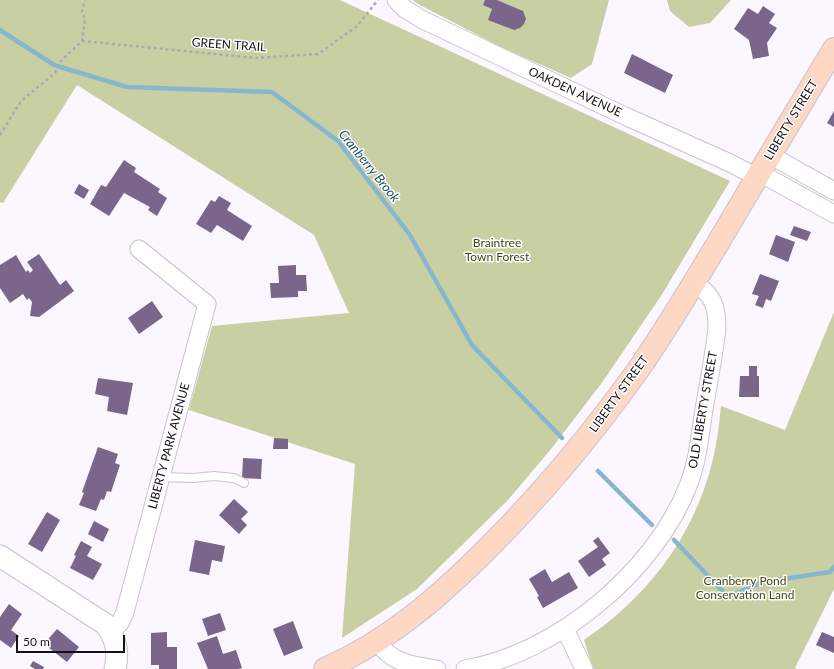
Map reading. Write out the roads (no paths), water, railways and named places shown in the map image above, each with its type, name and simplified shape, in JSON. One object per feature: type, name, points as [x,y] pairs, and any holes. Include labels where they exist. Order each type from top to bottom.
[{"type":"main road","name":"LIBERTY STREET","points":[[325,669],[378,642],[419,612],[445,590],[494,542],[534,499],[589,435],[658,340],[694,283],[834,49]]},
{"type":"street","name":"OAKDEN AVENUE","points":[[396,0],[405,9],[423,20],[625,116],[730,163],[762,169]]},
{"type":"street","points":[[762,169],[828,188]]},
{"type":"street","points":[[762,169],[811,202],[834,214]]},
{"type":"street","points":[[811,202],[828,188]]},
{"type":"street","name":"LIBERTY PARK AVENUE","points":[[111,632],[120,623],[125,612],[207,304],[138,249]]},
{"type":"street","name":"OLD LIBERTY STREET","points":[[465,669],[479,667],[506,658],[565,629],[603,601],[640,563],[668,525],[688,486],[696,460],[717,328],[716,311],[713,303],[705,291],[694,283]]},
{"type":"street","points":[[0,556],[99,620],[111,632],[116,643],[118,655],[116,669]]},
{"type":"street","points":[[565,629],[584,669]]},
{"type":"street","points":[[378,642],[385,652],[396,660],[438,669]]},
{"type":"lane","points":[[161,477],[193,478],[214,476],[234,478],[244,483]]},
{"type":"waterway","name":"Cranberry Brook","points":[[0,30],[54,65],[127,87],[272,92],[338,141],[410,235],[472,345],[562,438]]},
{"type":"waterway","name":"Cranberry Brook","points":[[598,471],[652,525]]},
{"type":"waterway","name":"Cranberry Brook","points":[[674,540],[728,597],[763,582],[830,572],[834,567]]},
{"type":"park label","name":"Braintree Town Forest","points":[[497,250]]},
{"type":"park label","name":"Cranberry Pond Conservation Land","points":[[745,588]]}]
